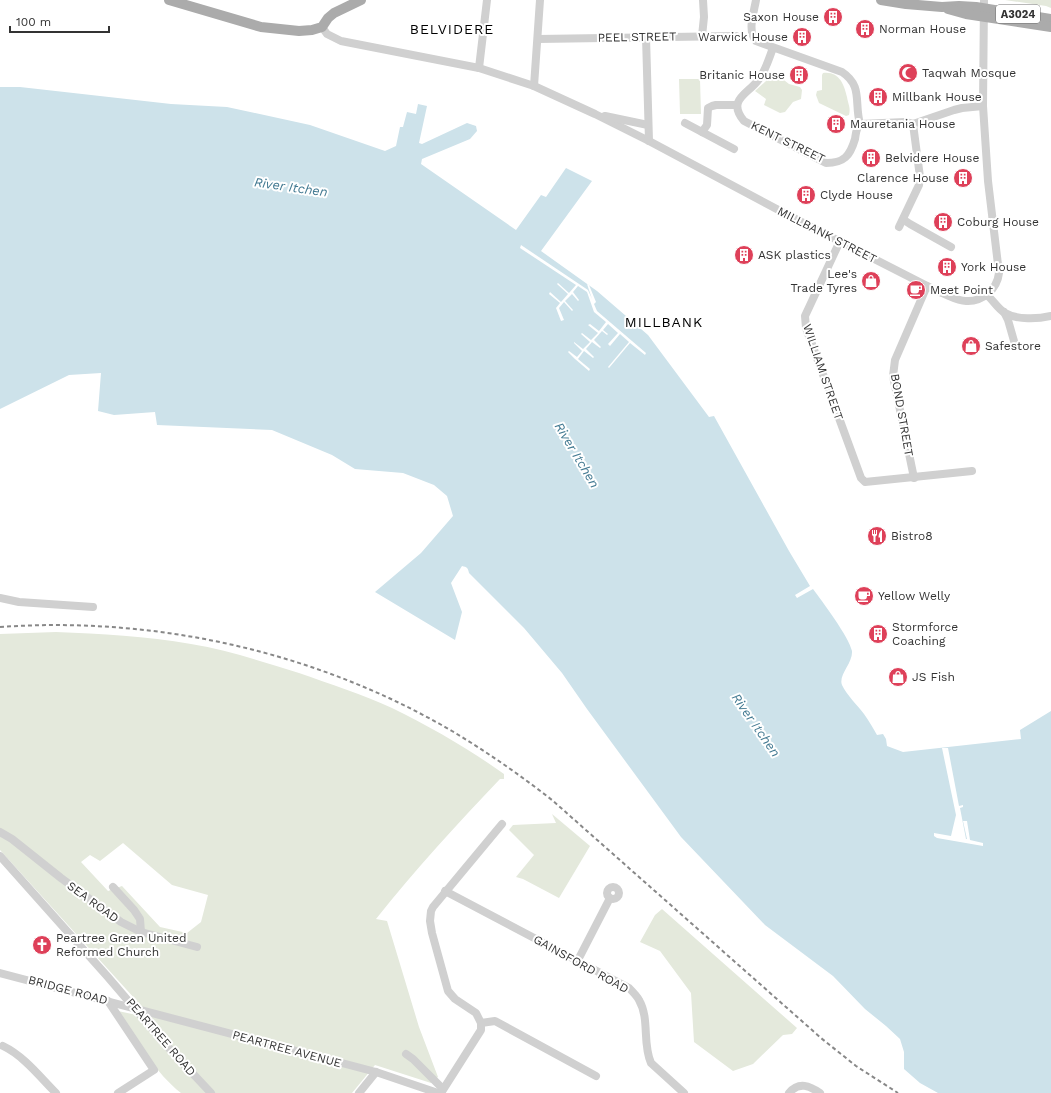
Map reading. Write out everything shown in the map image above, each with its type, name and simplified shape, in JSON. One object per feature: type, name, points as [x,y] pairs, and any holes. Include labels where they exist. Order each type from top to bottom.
[{"type":"main road","points":[[169,0],[261,27],[299,31],[312,30],[322,27],[328,18],[334,13],[361,0]]},
{"type":"main road","name":"A3024","points":[[881,0],[942,7],[959,6],[1051,19]]},
{"type":"main road","name":"A3024","points":[[984,9],[1051,27]]},
{"type":"street","points":[[479,68],[487,0]]},
{"type":"street","points":[[534,86],[540,0]]},
{"type":"street","points":[[702,36],[704,17],[703,0]]},
{"type":"street","name":"KENT STREET","points":[[737,105],[740,116],[744,121],[826,163],[836,163],[847,156],[854,140],[857,127],[860,124],[855,84],[851,78],[842,72],[756,41],[752,35],[751,29],[756,0]]},
{"type":"street","points":[[984,9],[982,67],[983,106],[988,181],[999,274],[998,279],[988,294],[1004,312],[1014,341]]},
{"type":"street","points":[[322,27],[328,34],[341,41],[479,68],[534,86],[595,114],[648,125]]},
{"type":"street","name":"PEEL STREET","points":[[538,39],[736,36]]},
{"type":"street","points":[[646,37],[649,141]]},
{"type":"street","points":[[702,132],[707,124],[708,108],[712,106],[737,105],[743,94],[756,84],[760,78],[773,48]]},
{"type":"street","points":[[860,124],[905,122],[913,124],[962,108],[983,106]]},
{"type":"street","name":"MILLBANK STREET","points":[[595,114],[927,286],[959,300],[967,301],[981,298],[988,294]]},
{"type":"street","points":[[685,123],[734,149]]},
{"type":"street","points":[[913,124],[920,177],[919,185],[902,224],[910,224],[951,247]]},
{"type":"street","name":"WILLIAM STREET","points":[[840,241],[805,316],[806,328],[861,478],[865,482],[914,478]]},
{"type":"street","name":"BOND STREET","points":[[914,478],[893,376],[895,360],[927,286]]},
{"type":"street","points":[[1004,312],[1011,315],[1032,319],[1051,316]]},
{"type":"street","points":[[914,478],[972,471]]},
{"type":"street","points":[[0,598],[19,602],[94,607]]},
{"type":"street","points":[[406,1054],[441,1092],[481,1030],[481,1023],[476,1013],[455,999],[448,991],[432,933],[430,921],[431,911],[502,824]]},
{"type":"street","name":"SEA ROAD","points":[[0,832],[121,922],[142,932],[198,947]]},
{"type":"street","name":"PEARTREE ROAD","points":[[0,856],[172,1051],[211,1093]]},
{"type":"street","points":[[113,887],[134,910],[140,919],[142,932]]},
{"type":"street","name":"GAINSFORD ROAD","points":[[445,892],[578,960],[629,988],[639,999],[644,1011],[646,1043],[648,1056],[651,1063],[684,1093]]},
{"type":"street","points":[[578,960],[610,898]]},
{"type":"street","name":"BRIDGE ROAD","points":[[0,973],[135,1008]]},
{"type":"street","points":[[108,1001],[154,1070],[118,1093]]},
{"type":"street","name":"PEARTREE AVENUE","points":[[135,1008],[376,1072],[441,1092]]},
{"type":"street","points":[[481,1023],[495,1021],[596,1076]]},
{"type":"street","points":[[3,1046],[12,1047],[56,1093]]},
{"type":"street","points":[[359,1093],[376,1072]]},
{"type":"street","points":[[790,1093],[798,1086],[806,1086],[820,1093]]},
{"type":"shaded area","points":[[1005,0],[1051,0],[1051,8],[1046,6]]},
{"type":"shaded area","points":[[770,72],[775,73],[789,84],[800,87],[802,90],[801,99],[793,102],[785,112],[780,113],[764,105],[766,99],[755,91],[766,81]]},
{"type":"shaded area","points":[[823,73],[833,74],[840,79],[846,92],[850,110],[849,115],[846,116],[819,103],[816,95],[817,91],[822,90]]},
{"type":"shaded area","points":[[679,79],[700,79],[701,114],[680,114]]},
{"type":"shaded area","points":[[56,632],[140,637],[174,641],[245,657],[334,685],[392,708],[450,739],[504,774],[504,779],[500,779],[452,830],[376,919],[387,921],[419,1027],[438,1077],[431,1083],[375,1065],[352,1093],[181,1093],[171,1085],[146,1055],[118,1011],[146,1017],[135,999],[0,850],[0,634]],"holes":[[[123,843],[172,885],[208,895],[201,922],[187,933],[160,927],[122,886],[108,891],[81,862],[90,855],[100,861]]]},
{"type":"shaded area","points":[[552,814],[590,846],[559,898],[523,879],[516,877],[534,855],[509,830],[513,825],[556,823]]},
{"type":"shaded area","points":[[662,909],[797,1028],[792,1034],[783,1035],[753,1064],[733,1071],[694,1042],[691,993],[660,951],[640,942],[655,915]]},
{"type":"water","name":"River Itchen","points":[[0,87],[20,87],[171,104],[227,107],[310,125],[385,151],[396,146],[400,127],[403,127],[407,112],[416,114],[418,104],[427,106],[419,143],[422,144],[467,123],[476,126],[477,131],[470,139],[422,159],[421,164],[516,230],[541,195],[546,197],[566,168],[592,181],[541,251],[597,291],[648,335],[709,417],[714,416],[810,586],[795,595],[797,598],[813,589],[846,637],[852,651],[852,655],[842,677],[842,685],[864,714],[877,735],[883,734],[886,739],[887,746],[903,752],[1021,739],[1020,730],[1051,711],[1051,1093],[938,1093],[920,1083],[904,1069],[904,1052],[900,1039],[865,1009],[833,976],[765,925],[681,837],[562,673],[524,628],[469,573],[466,567],[462,566],[451,583],[462,612],[455,640],[375,592],[421,553],[453,516],[447,496],[434,485],[403,473],[355,469],[332,455],[272,430],[157,425],[155,412],[114,415],[98,411],[101,373],[69,375],[0,409]]},
{"type":"pier","points":[[521,245],[588,290],[592,299],[587,284],[589,285],[596,302],[594,304],[597,311],[646,353],[645,355],[630,343],[609,368],[608,367],[629,342],[620,334],[610,346],[608,344],[618,333],[608,324],[603,330],[608,334],[607,335],[602,331],[594,340],[601,347],[600,348],[592,342],[586,349],[594,357],[593,358],[584,351],[578,359],[590,369],[589,371],[575,359],[568,352],[569,351],[577,357],[582,351],[574,342],[583,349],[590,342],[581,334],[582,333],[591,340],[598,333],[588,325],[590,324],[599,331],[606,322],[594,312],[587,292],[578,286],[573,292],[579,300],[578,301],[572,294],[565,301],[573,310],[572,311],[564,302],[559,308],[564,320],[561,321],[556,308],[560,303],[549,294],[550,292],[561,302],[568,294],[557,284],[558,283],[569,293],[576,285],[520,248]]},
{"type":"pier","points":[[942,748],[948,748],[959,806],[963,805],[963,807],[960,808],[966,839],[963,821],[967,821],[970,840],[983,843],[983,846],[937,838],[934,836],[934,833],[951,836],[956,815]]},
{"type":"railway","points":[[0,627],[59,625],[118,628],[176,634],[234,645],[291,660],[346,680],[400,703],[478,747],[552,800],[821,1038],[856,1066],[898,1093]]},
{"type":"place","name":"Saxon House","points":[[833,17]]},
{"type":"place","name":"Norman House","points":[[865,29]]},
{"type":"place","name":"Warwick House","points":[[802,37]]},
{"type":"place","name":"Taqwah Mosque","points":[[908,73]]},
{"type":"place","name":"Britanic House","points":[[799,75]]},
{"type":"place","name":"Millbank House","points":[[878,97]]},
{"type":"place","name":"Mauretania House","points":[[836,124]]},
{"type":"place","name":"Belvidere House","points":[[871,158]]},
{"type":"place","name":"Clarence House","points":[[963,178]]},
{"type":"place","name":"Clyde House","points":[[806,195]]},
{"type":"place","name":"Coburg House","points":[[943,222]]},
{"type":"place","name":"ASK plastics","points":[[744,255]]},
{"type":"place","name":"York House","points":[[947,267]]},
{"type":"place","name":"Lee's Trade Tyres","points":[[871,281]]},
{"type":"place","name":"Meet Point","points":[[916,290]]},
{"type":"place","name":"Safestore","points":[[971,346]]},
{"type":"place","name":"Bistro8","points":[[877,536]]},
{"type":"place","name":"Yellow Welly","points":[[864,596]]},
{"type":"place","name":"Stormforce Coaching","points":[[878,634]]},
{"type":"place","name":"JS Fish","points":[[898,677]]},
{"type":"place","name":"Peartree Green United Reformed Church","points":[[42,945]]},
{"type":"district","name":"BELVIDERE","points":[[452,29]]},
{"type":"district","name":"MILLBANK","points":[[664,322]]}]
